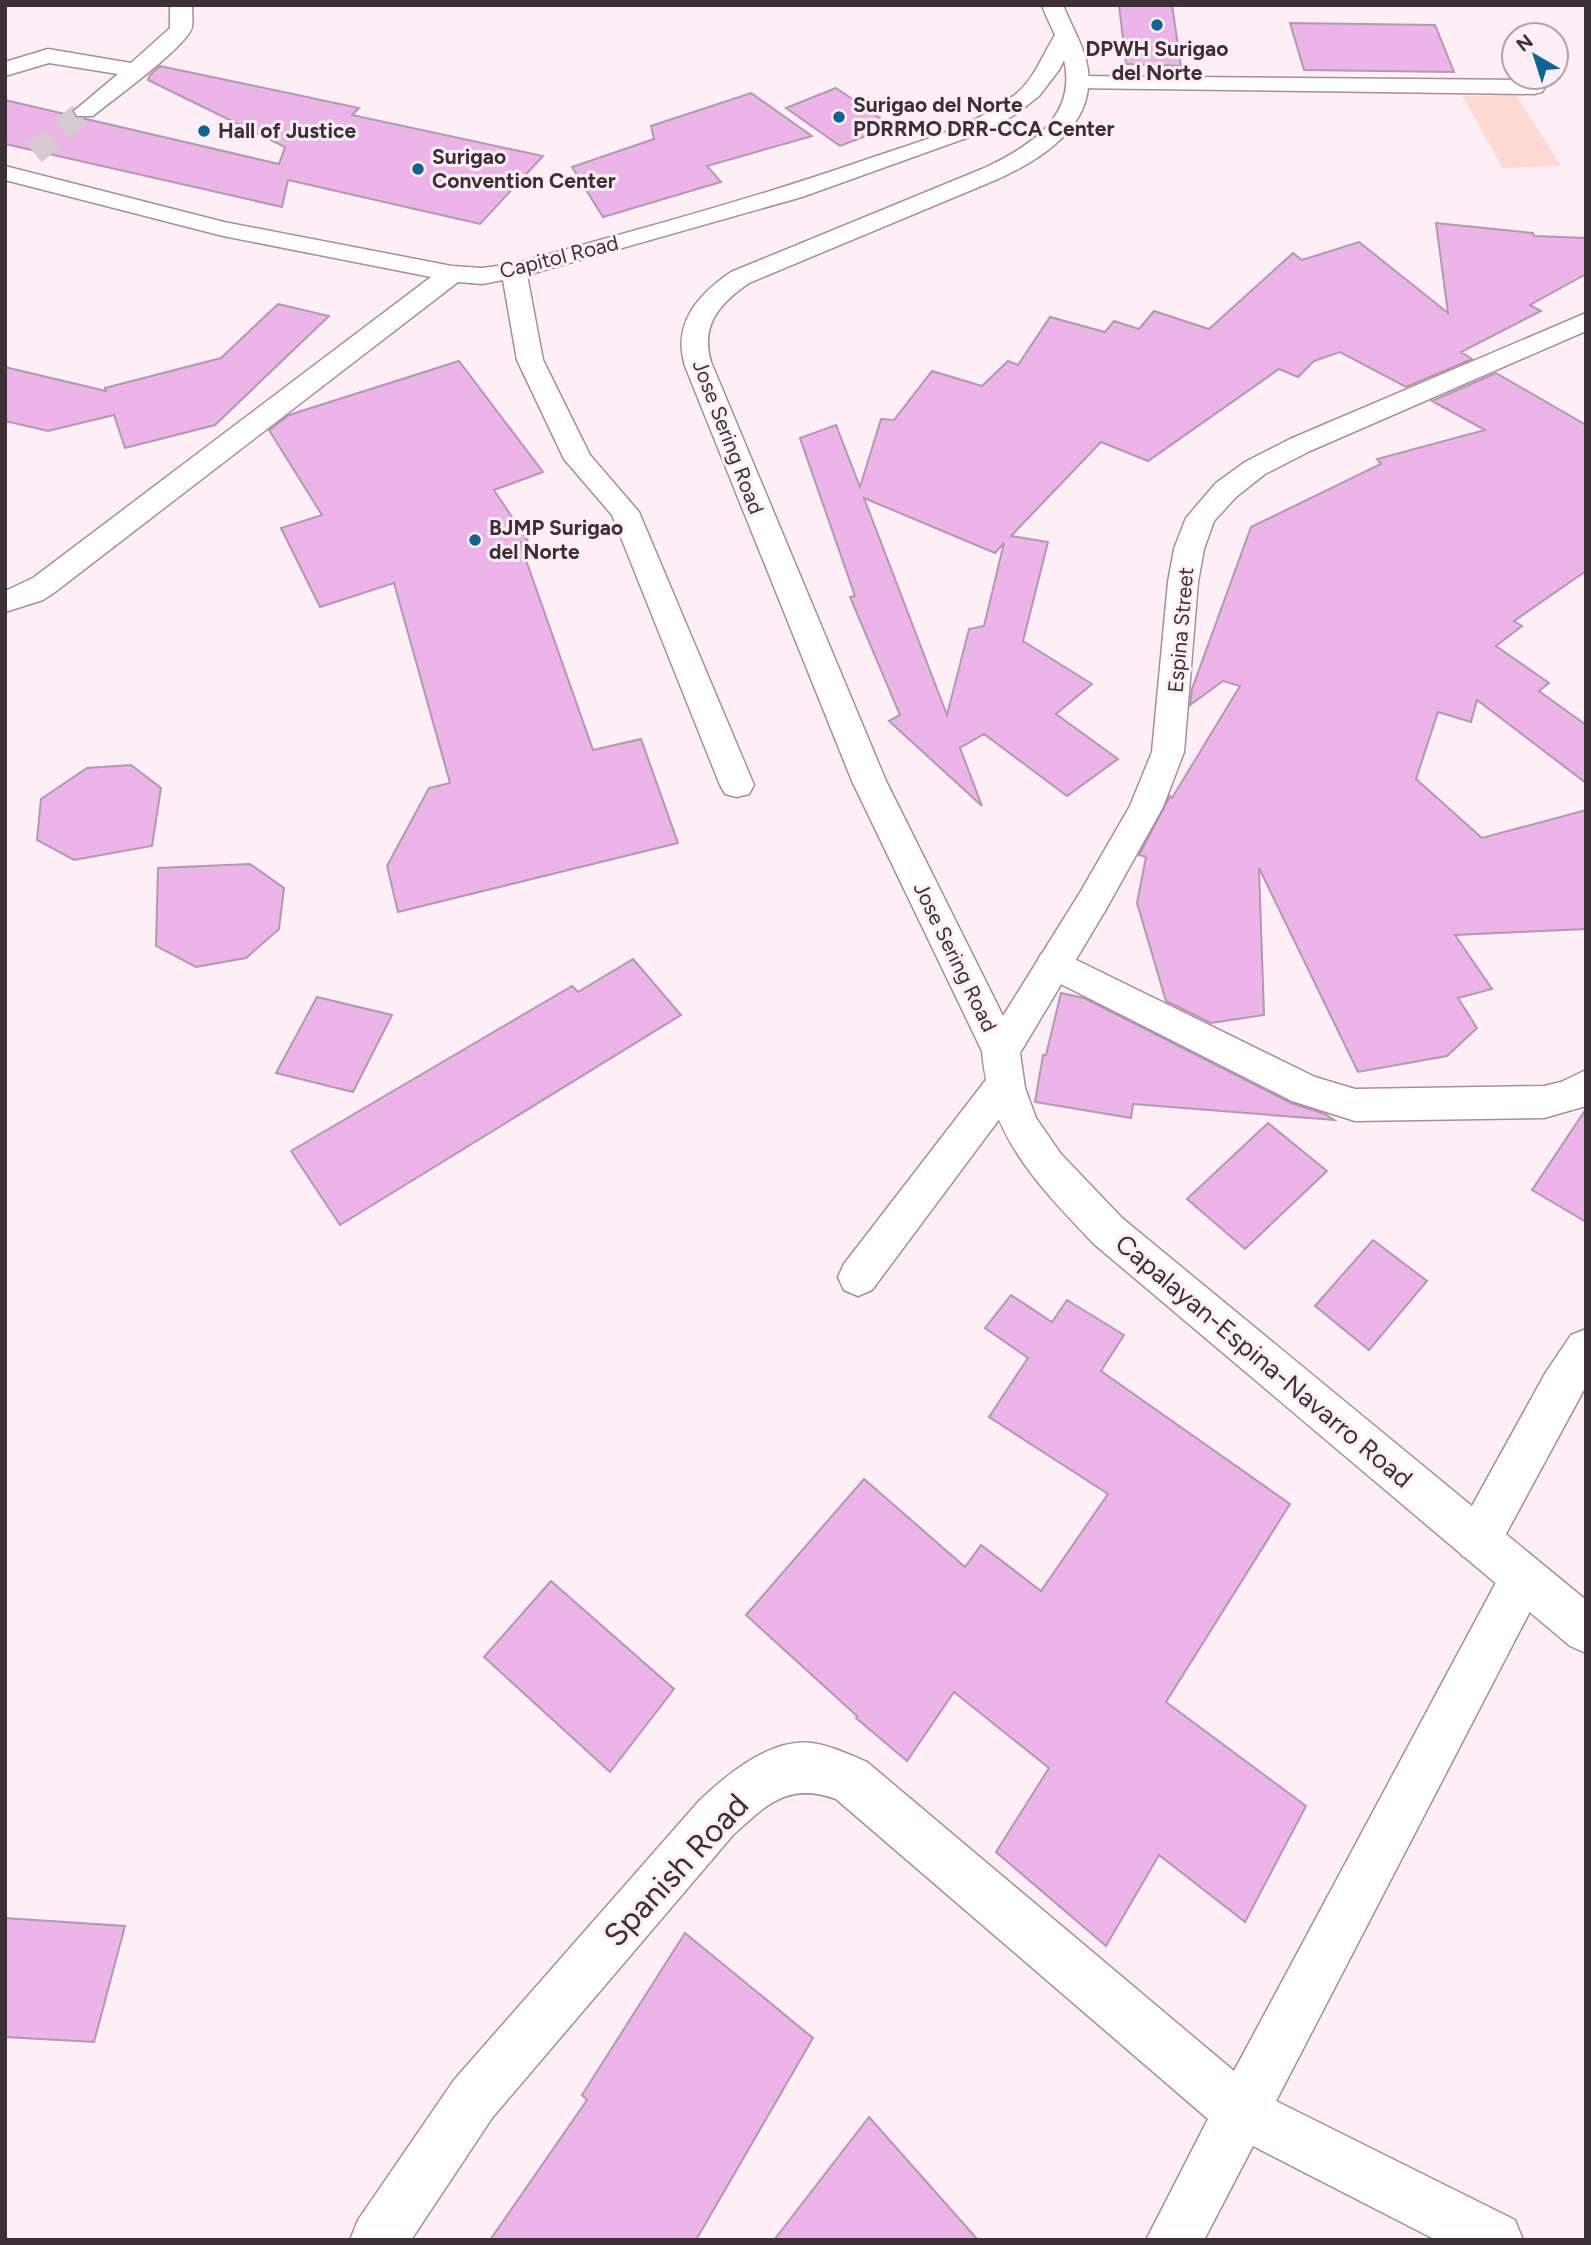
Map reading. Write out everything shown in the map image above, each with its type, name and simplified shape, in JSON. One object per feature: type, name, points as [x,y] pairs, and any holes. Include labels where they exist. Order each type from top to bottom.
[{"type":"main road","points":[[85,111],[167,45],[181,29],[181,5]]},
{"type":"main road","points":[[1052,5],[1074,60],[1078,83],[1500,87]]},
{"type":"main road","name":"Capitol Road","points":[[5,173],[223,229],[452,274],[482,276],[514,271],[833,180],[976,127],[1004,113],[1026,96],[1042,79],[1065,37]]},
{"type":"main road","points":[[5,69],[48,56],[135,70]]},
{"type":"main road","name":"Jose Sering Road","points":[[1003,1067],[869,781],[702,376],[694,347],[697,326],[706,306],[723,288],[751,271],[1022,159],[1047,143],[1063,124],[1074,103],[1078,83]]},
{"type":"main road","points":[[5,173],[34,153]]},
{"type":"main road","points":[[514,271],[530,360],[578,459],[625,512],[737,785]]},
{"type":"main road","points":[[5,602],[32,593],[44,585],[452,274]]},
{"type":"main road","name":"Espina Street","points":[[858,1277],[1003,1067],[1054,964],[1146,807],[1168,752],[1183,582],[1189,549],[1201,518],[1226,489],[1255,468],[1300,445],[1586,321]]},
{"type":"main road","points":[[1054,964],[1282,1079],[1330,1099],[1355,1105],[1544,1102],[1570,1096],[1586,1086]]},
{"type":"main road","name":"Capalayan-Espina-Navarro Road","points":[[1003,1067],[1023,1133],[1056,1177],[1108,1231],[1586,1630]]},
{"type":"main road","points":[[1478,1540],[1561,1386],[1586,1349]]},
{"type":"main road","points":[[1174,2240],[1523,1578]]},
{"type":"main road","name":"Spanish Road","points":[[378,2240],[473,2099],[716,1818],[743,1791],[774,1774],[808,1767],[850,1779],[1240,2111],[1495,2240]]},
{"type":"shaded area","points":[[1516,95],[1561,166],[1503,168],[1462,96]]},
{"type":"building","points":[[1119,5],[1172,5],[1181,66],[1126,64]]},
{"type":"building","points":[[1290,23],[1435,25],[1454,72],[1304,70]]},
{"type":"building","points":[[160,66],[359,108],[352,115],[543,156],[480,224],[288,180],[282,207],[5,144],[5,100],[279,164],[285,147],[148,80]]},
{"type":"building","name":"Surigao del Norte PDRRMO DRR-CCA Center","points":[[836,88],[892,126],[840,146],[786,108]]},
{"type":"building","points":[[751,93],[812,136],[707,166],[721,182],[603,217],[572,167],[654,139],[651,126]]},
{"type":"building","points":[[1436,223],[1533,233],[1534,236],[1586,238],[1586,274],[1530,305],[1541,311],[1461,352],[1472,359],[1406,387],[1340,352],[1314,361],[1298,377],[1279,369],[1148,461],[1101,442],[1011,536],[1048,542],[1023,641],[1092,684],[1056,714],[1118,759],[1067,796],[984,734],[960,748],[982,806],[889,721],[900,715],[850,597],[855,596],[800,438],[836,425],[860,487],[881,419],[894,420],[932,371],[982,386],[1008,361],[1018,365],[1050,317],[1105,332],[1114,321],[1139,329],[1154,311],[1209,329],[1293,253],[1302,260],[1359,242],[1448,313]],"holes":[[[864,498],[995,553],[1004,543],[984,626],[969,629],[947,715]]]},
{"type":"building","points":[[278,304],[329,316],[215,425],[125,448],[114,415],[48,431],[5,421],[5,367],[106,391],[105,388],[221,358]]},
{"type":"building","points":[[459,361],[543,472],[494,490],[528,541],[520,543],[593,750],[641,739],[678,843],[398,912],[387,866],[429,788],[450,783],[394,583],[320,607],[281,528],[322,515],[269,430],[289,415]]},
{"type":"building","points":[[1496,373],[1586,425],[1586,571],[1514,621],[1522,626],[1496,646],[1549,683],[1539,691],[1586,725],[1586,783],[1477,700],[1471,722],[1438,712],[1416,779],[1482,838],[1586,810],[1586,929],[1455,935],[1492,989],[1458,998],[1477,1028],[1447,1056],[1358,1072],[1259,868],[1264,1015],[1211,1023],[1166,1001],[1137,903],[1146,857],[1139,855],[1170,796],[1172,798],[1240,686],[1223,681],[1190,705],[1192,689],[1251,527],[1381,464],[1377,459],[1485,430],[1432,401]]},
{"type":"building","points":[[131,765],[161,788],[152,846],[74,860],[37,840],[41,799],[87,768]]},
{"type":"building","points":[[250,864],[284,888],[279,929],[246,958],[196,967],[156,946],[158,868]]},
{"type":"building","points":[[633,959],[681,1015],[340,1225],[291,1151],[572,986],[578,992]]},
{"type":"building","points":[[1061,993],[1084,998],[1291,1103],[1325,1114],[1334,1120],[1133,1104],[1131,1118],[1035,1102],[1043,1055],[1046,1055]]},
{"type":"building","points":[[317,997],[392,1015],[353,1092],[276,1073]]},
{"type":"building","points":[[1586,1109],[1586,1222],[1532,1190]]},
{"type":"building","points":[[1268,1123],[1327,1171],[1245,1249],[1187,1199]]},
{"type":"building","points":[[1373,1240],[1427,1281],[1369,1350],[1315,1306]]},
{"type":"building","points":[[1011,1295],[1052,1322],[1067,1300],[1124,1335],[1101,1371],[1290,1504],[1166,1702],[1306,1806],[1245,1922],[1159,1855],[1106,1946],[996,1852],[1049,1768],[954,1692],[907,1761],[856,1718],[857,1716],[746,1615],[864,1479],[965,1567],[981,1545],[1041,1591],[1108,1494],[989,1417],[1028,1358],[985,1328]]},
{"type":"building","points":[[551,1581],[674,1689],[610,1772],[484,1657]]},
{"type":"building","points":[[5,1918],[125,1926],[94,2042],[5,2037]]},
{"type":"building","points":[[685,1933],[813,2038],[696,2240],[490,2240],[587,2100],[582,2095]]},
{"type":"building","points":[[869,2117],[978,2240],[774,2240]]},
{"type":"tunnel","points":[[34,153],[85,111]]},
{"type":"place","name":"DPWH Surigao del Norte","points":[[1157,25]]},
{"type":"place","name":"Surigao del Norte PDRRMO DRR-CCA Center","points":[[839,117]]},
{"type":"place","name":"Hall of Justice","points":[[204,131]]},
{"type":"place","name":"Surigao Convention Center","points":[[418,169]]},
{"type":"place","name":"BJMP Surigao del Norte","points":[[475,540]]}]
